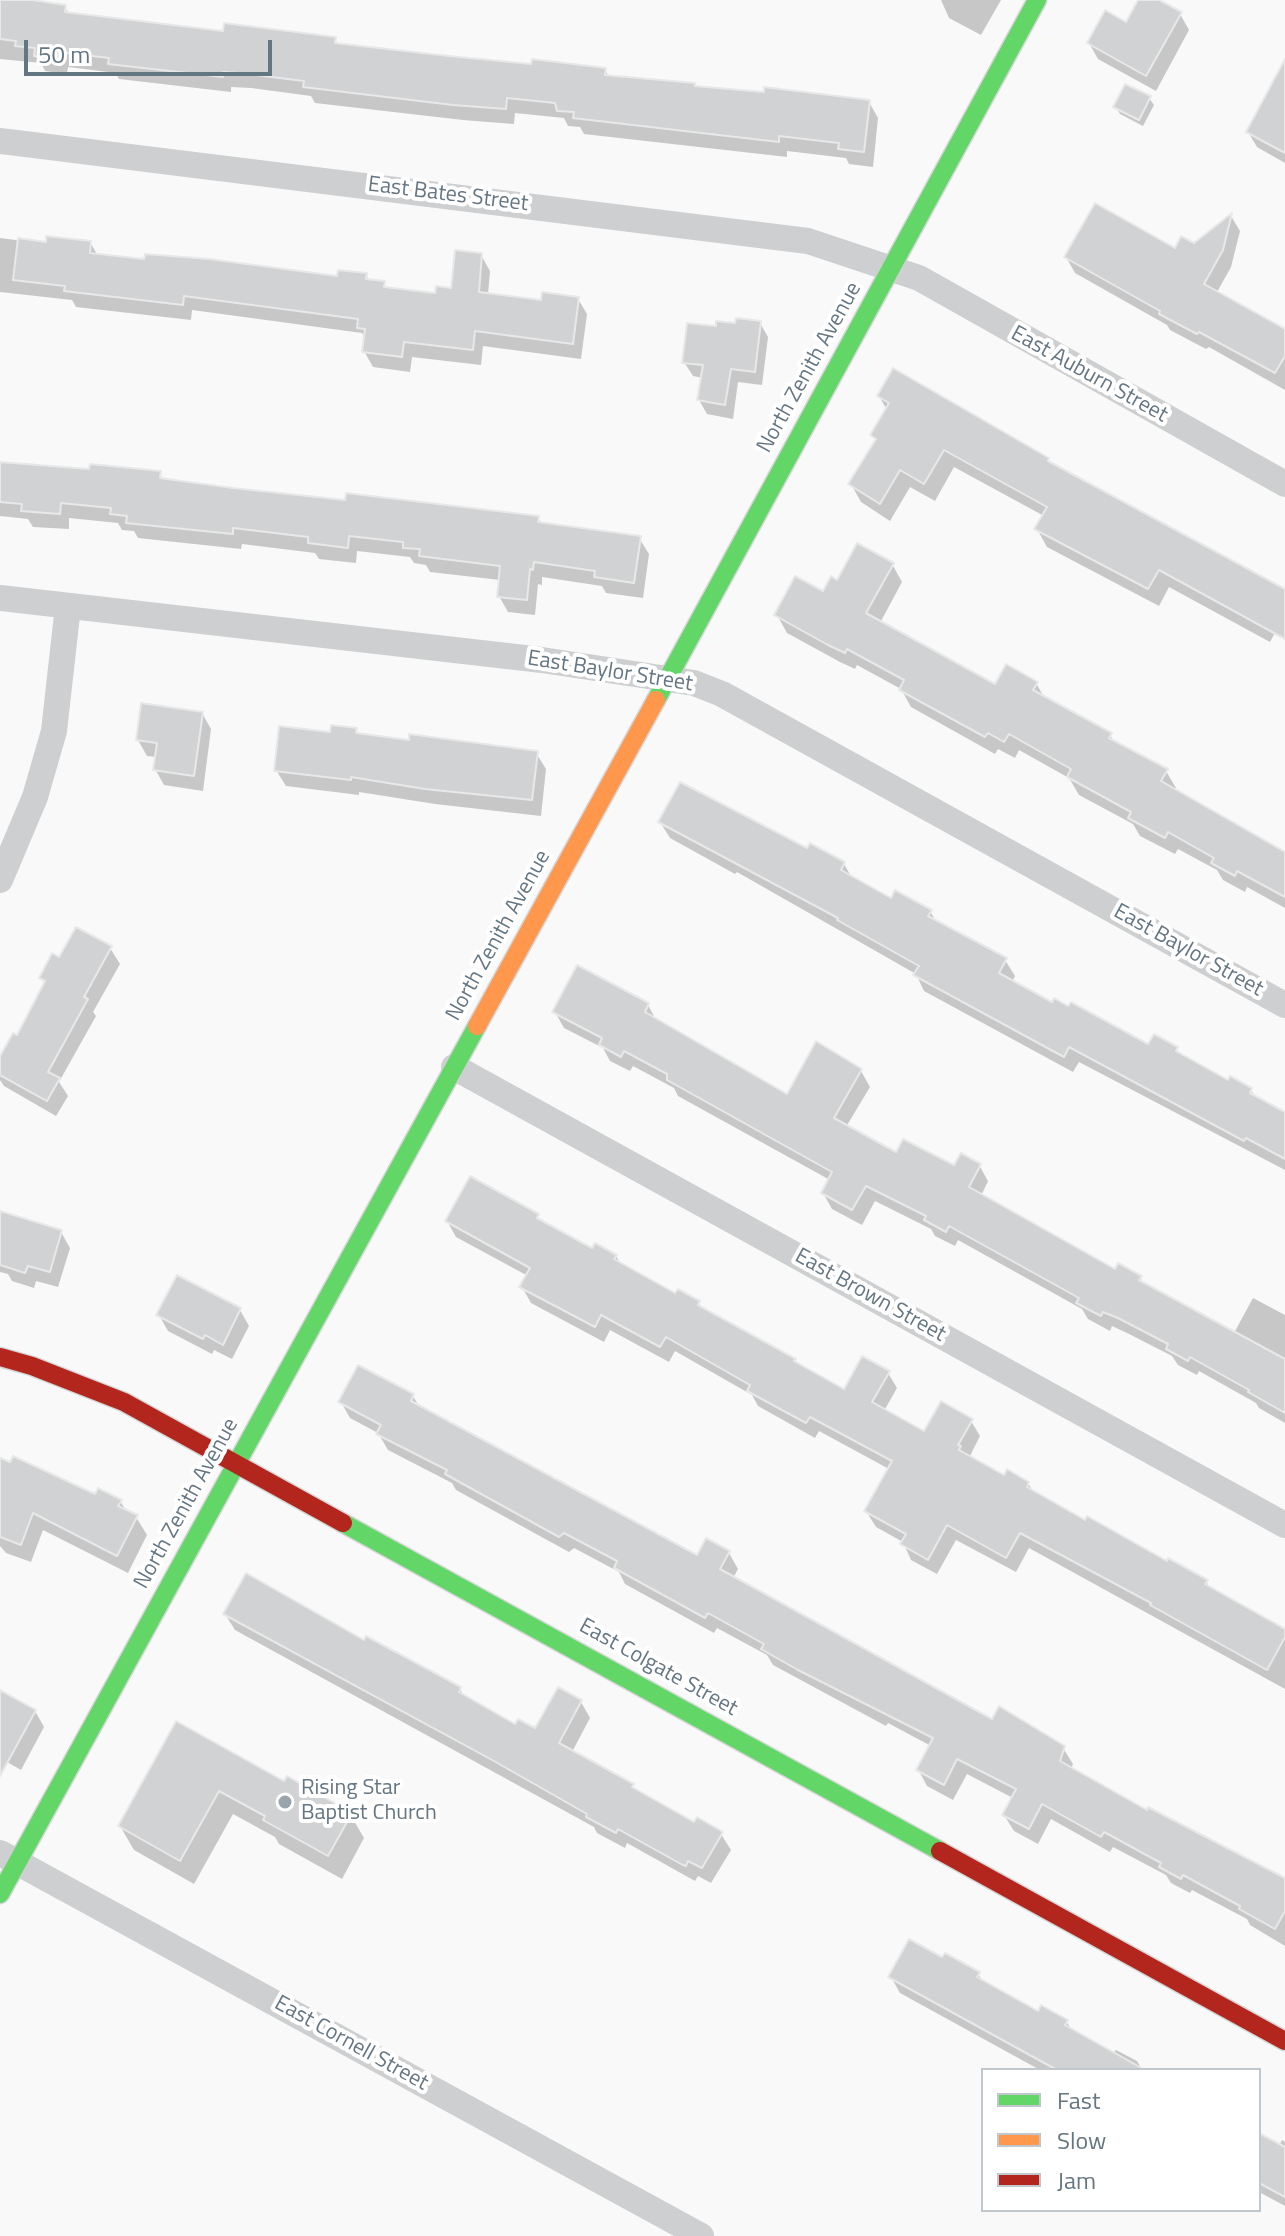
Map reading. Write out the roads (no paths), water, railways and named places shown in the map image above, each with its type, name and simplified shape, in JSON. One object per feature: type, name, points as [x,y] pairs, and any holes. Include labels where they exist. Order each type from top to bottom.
[{"type":"street","name":"North Zenith Avenue","points":[[0,1894],[9,1857],[236,1463],[668,679],[1037,0]]},
{"type":"street","name":"East Bates Street","points":[[0,141],[808,241],[892,268]]},
{"type":"street","name":"East Auburn Street","points":[[892,268],[919,278],[1285,484]]},
{"type":"street","name":"East Baylor Street","points":[[0,598],[542,660],[694,683],[722,694],[1285,1005]]},
{"type":"street","points":[[0,880],[35,797],[54,731],[68,606]]},
{"type":"street","name":"East Brown Street","points":[[454,1067],[1285,1525]]},
{"type":"street","name":"East Colgate Street","points":[[0,1357],[32,1366],[124,1402],[1285,2041]]},
{"type":"street","name":"East Cornell Street","points":[[9,1857],[701,2236]]},
{"type":"place","name":"Rising Star Baptist Church","points":[[285,1802]]}]
